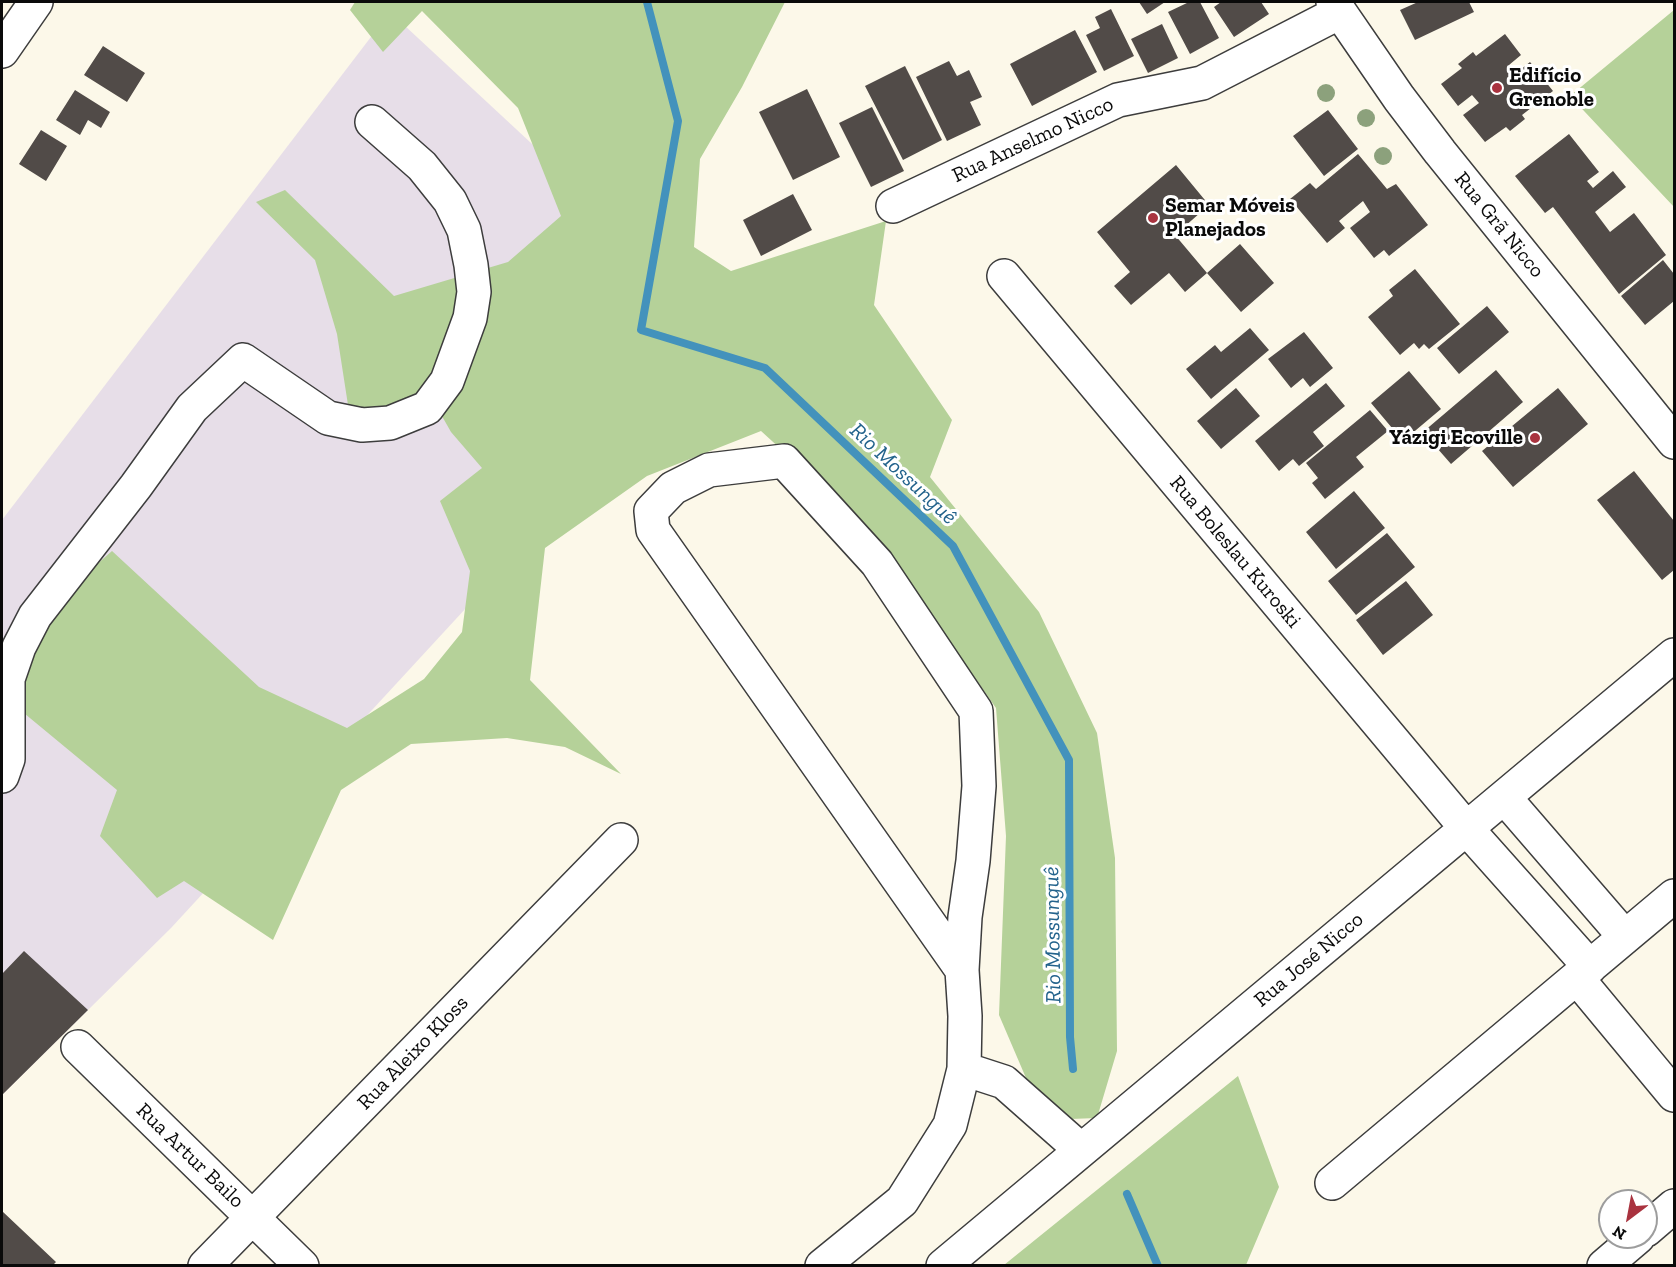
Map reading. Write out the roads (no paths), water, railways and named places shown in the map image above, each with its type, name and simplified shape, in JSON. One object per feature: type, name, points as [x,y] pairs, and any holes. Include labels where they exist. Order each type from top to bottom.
[{"type":"street","points":[[2,51],[36,2]]},
{"type":"street","name":"Rua Anselmo Nicco","points":[[893,206],[1118,100],[1202,83],[1337,7]]},
{"type":"street","name":"Rua Grã Nicco","points":[[1337,7],[1393,88],[1447,160],[1674,442]]},
{"type":"street","points":[[2,776],[8,759],[8,680],[19,646],[35,616],[136,486],[192,408],[243,360],[328,418],[362,425],[390,423],[427,408],[447,381],[470,318],[474,292],[464,230],[450,201],[422,166],[372,122]]},
{"type":"street","name":"Rua Boleslau Kuroski","points":[[1004,276],[1584,972],[1674,1095]]},
{"type":"street","points":[[824,1265],[902,1201],[950,1125],[964,1069],[965,1016],[962,970],[965,917],[973,861],[979,786],[976,711],[877,563],[784,461],[709,470],[673,488],[651,511],[653,530],[962,970]]},
{"type":"street","name":"Rua José Nicco","points":[[943,1266],[1674,655]]},
{"type":"street","points":[[1504,797],[1625,937]]},
{"type":"street","name":"Rua Aleixo Kloss","points":[[205,1266],[621,840]]},
{"type":"street","points":[[1332,1183],[1674,896]]},
{"type":"street","name":"Rua Artur Bailo","points":[[78,1047],[302,1266]]},
{"type":"street","points":[[964,1069],[1004,1082],[1081,1150]]},
{"type":"street","points":[[1658,1220],[1674,1206]]},
{"type":"street","points":[[1604,1266],[1624,1249]]},
{"type":"waterway","name":"Rio Mossunguê","points":[[647,2],[678,121],[641,330],[765,368],[953,546],[1069,760],[1070,1037],[1073,1069]]},
{"type":"waterway","name":"Rio Mossunguê","points":[[1127,1194],[1158,1266]]},
{"type":"place","name":"Edifício Grenoble","points":[[1497,88]]},
{"type":"place","name":"Semar Móveis Planejados","points":[[1153,218]]},
{"type":"place","name":"Yázigi Ecoville","points":[[1535,438]]}]
